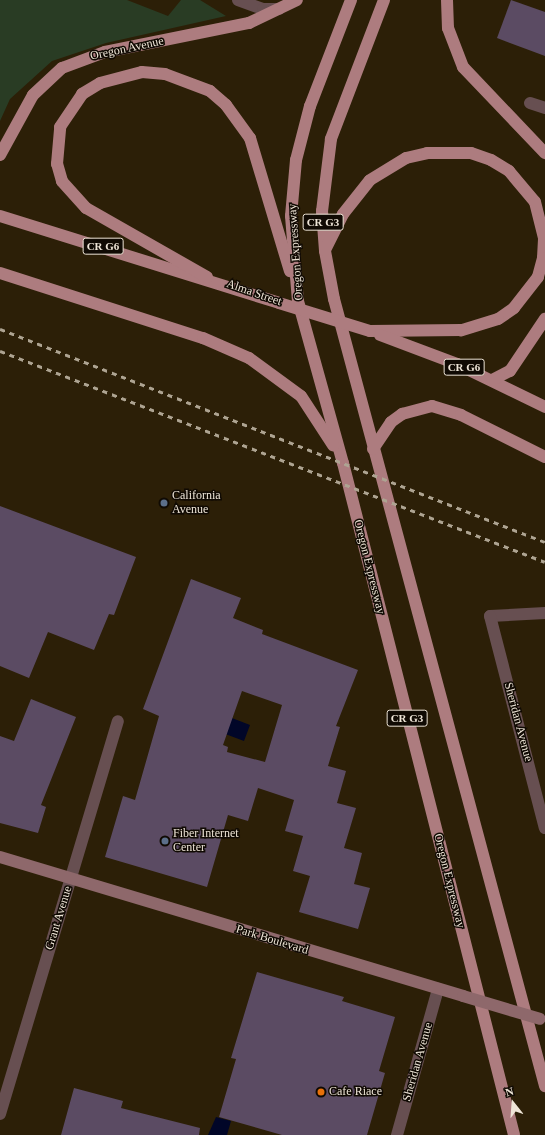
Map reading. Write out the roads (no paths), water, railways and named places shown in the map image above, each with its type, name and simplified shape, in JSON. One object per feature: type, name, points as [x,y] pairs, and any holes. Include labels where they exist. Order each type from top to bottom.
[{"type":"main road","name":"Oregon Expressway","points":[[351,0],[310,106],[296,160],[291,216],[298,301],[343,463],[514,1135]]},
{"type":"main road","name":"CR G3","points":[[384,0],[331,139],[322,211],[325,251],[334,299],[545,1086]]},
{"type":"main road","points":[[447,0],[448,28],[463,67],[545,153]]},
{"type":"main road","name":"Oregon Avenue","points":[[0,155],[33,95],[62,68],[105,52],[249,23],[292,4]]},
{"type":"main road","points":[[207,277],[86,208],[62,181],[57,164],[60,127],[82,94],[100,83],[142,72],[165,74],[210,91],[226,105],[240,120],[255,152],[298,301]]},
{"type":"main road","points":[[325,251],[350,203],[370,180],[406,158],[427,153],[471,153],[491,160],[509,171],[535,202],[544,232],[543,258],[538,277],[514,308],[494,321],[462,330],[370,332]]},
{"type":"main road","name":"Alma Street","points":[[0,216],[207,277],[279,303],[370,332],[492,380],[545,407]]},
{"type":"main road","points":[[0,273],[203,338],[249,358],[301,396],[343,463]]},
{"type":"main road","points":[[492,380],[510,371],[545,319]]},
{"type":"main road","points":[[374,449],[396,418],[432,406],[461,415],[545,458]]},
{"type":"street","points":[[238,0],[263,9],[292,4]]},
{"type":"street","points":[[530,102],[545,108]]},
{"type":"street","name":"Sheridan Avenue","points":[[545,613],[490,616],[545,828]]},
{"type":"street","name":"Grant Avenue","points":[[0,1114],[118,721]]},
{"type":"street","name":"Park Boulevard","points":[[0,857],[72,876],[438,989],[543,1019]]},
{"type":"street","name":"Sheridan Avenue","points":[[397,1135],[438,989]]},
{"type":"water","points":[[219,713],[250,725],[244,741],[212,729]]},
{"type":"water","points":[[216,1117],[231,1121],[227,1135],[208,1135]]},
{"type":"railway","points":[[0,329],[545,542]]},
{"type":"railway","points":[[0,351],[545,562]]},
{"type":"place","name":"California Avenue","points":[[164,503]]},
{"type":"place","name":"Fiber Internet Center","points":[[165,841]]},
{"type":"place","name":"Cafe Riace","points":[[321,1092]]}]
